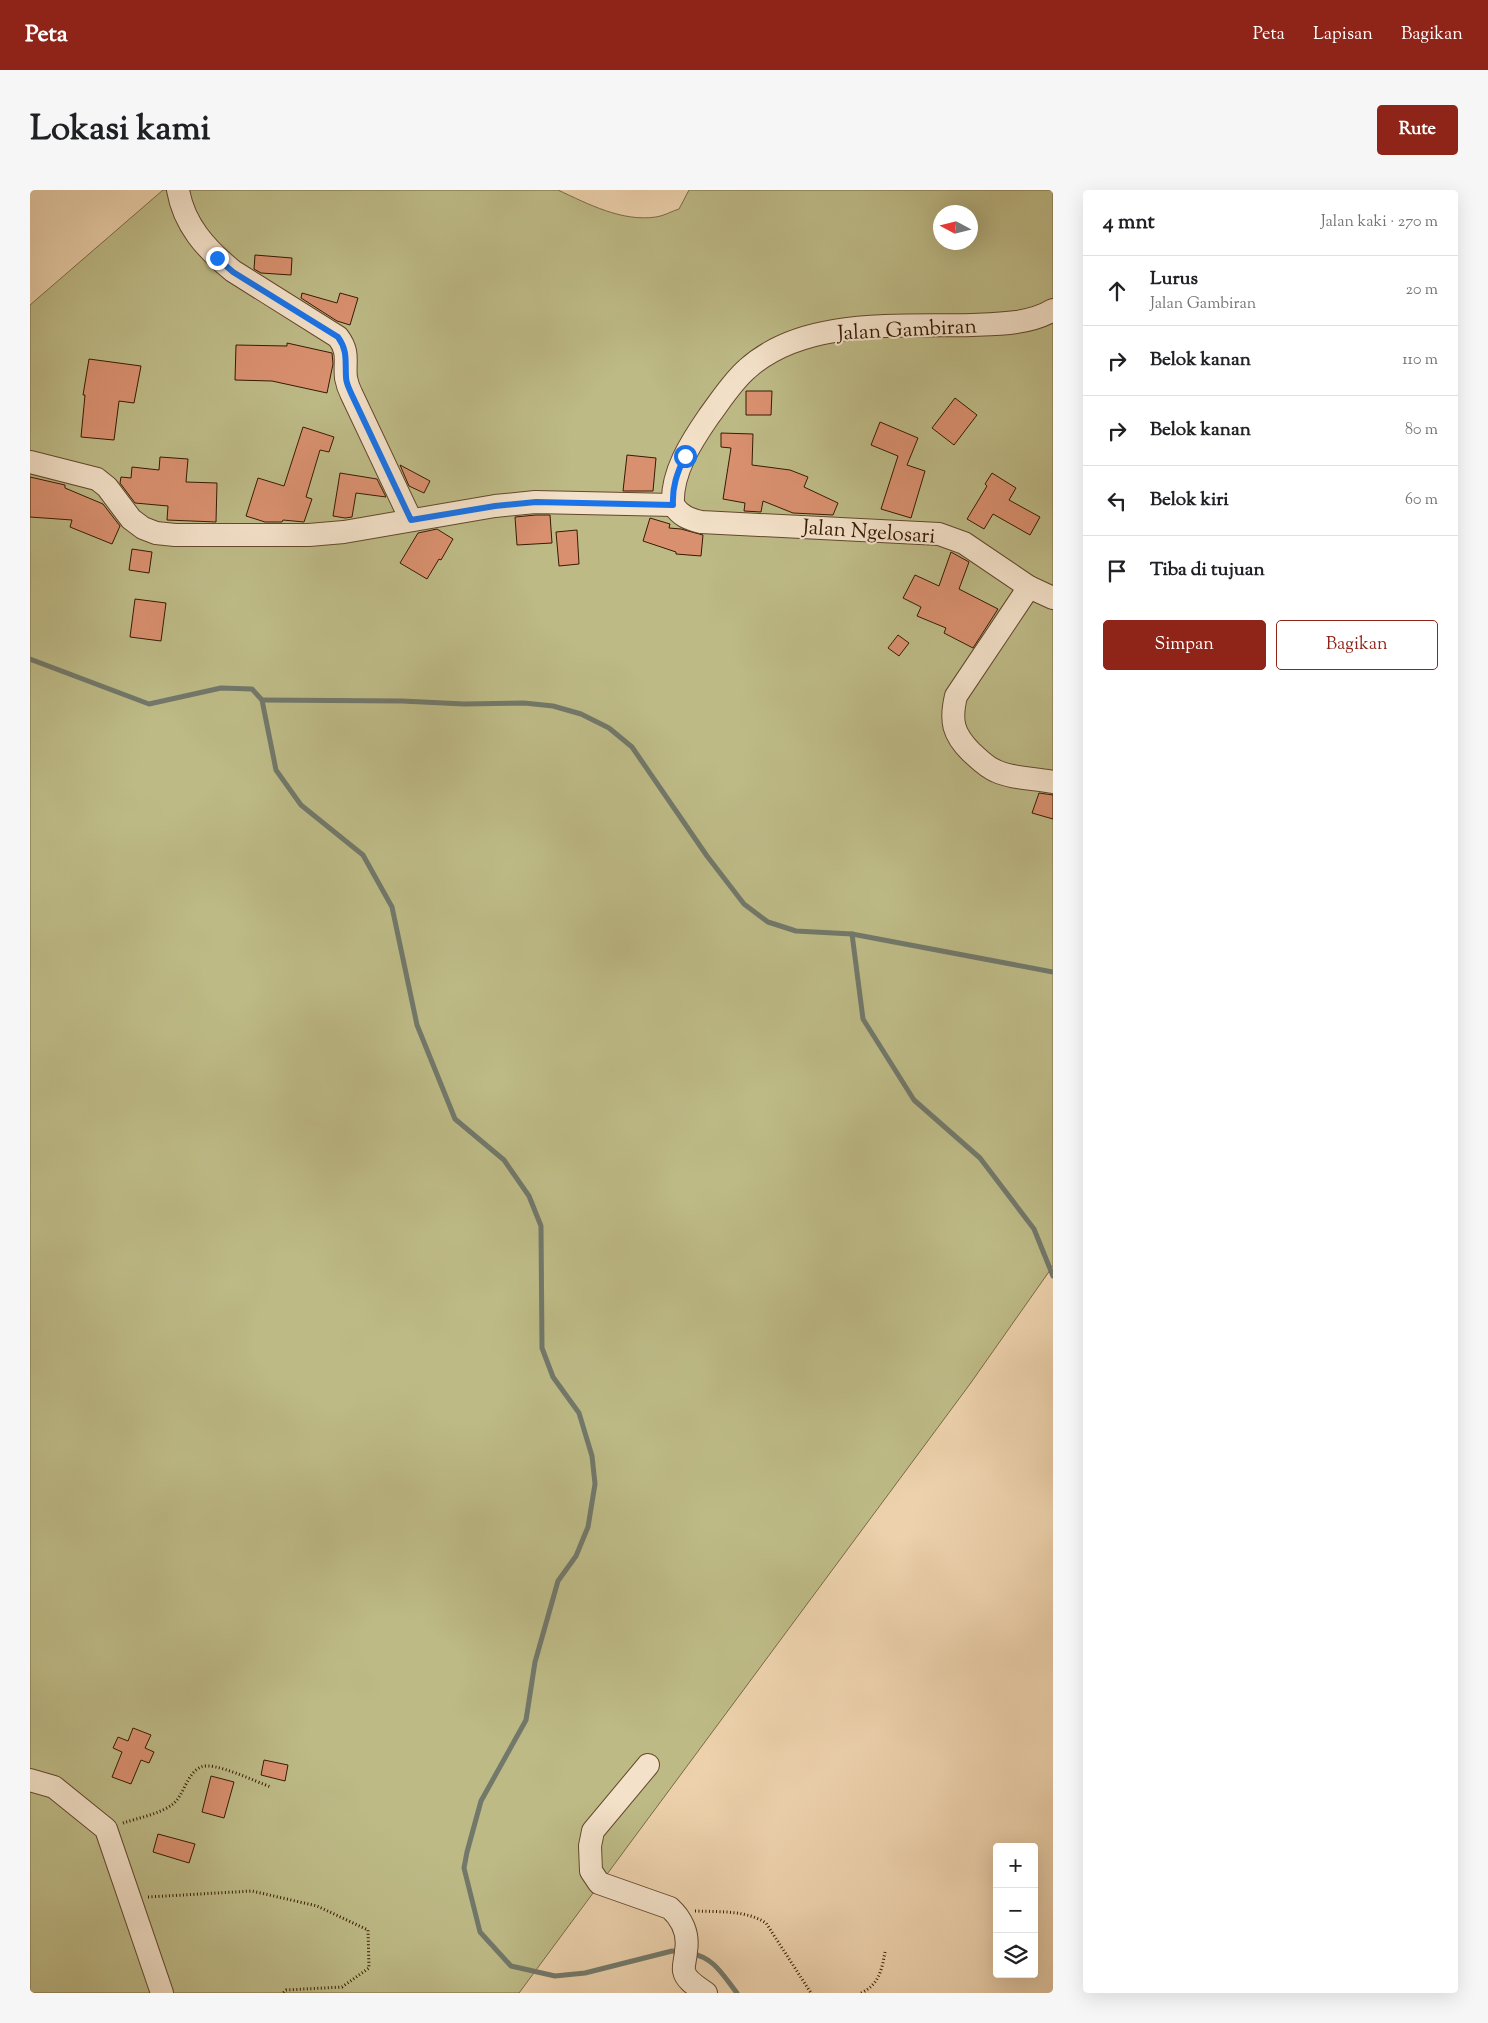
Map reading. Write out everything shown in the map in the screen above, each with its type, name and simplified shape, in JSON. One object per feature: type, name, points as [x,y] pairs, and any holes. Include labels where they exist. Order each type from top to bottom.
[{"type":"street","points":[[178,190],[182,208],[190,225],[217,258],[233,272],[338,337],[344,345],[347,356],[346,380],[411,520]]},
{"type":"street","name":"Jalan Gambiran","points":[[673,505],[672,492],[676,475],[705,422],[747,368],[770,353],[807,337],[853,328],[993,324],[1043,316],[1053,310]]},
{"type":"street","points":[[30,462],[97,479],[107,487],[131,519],[143,528],[156,533],[309,535],[344,532],[495,506],[536,502],[673,505]]},
{"type":"street","name":"Jalan Ngelosari","points":[[673,505],[679,514],[688,519],[701,522],[939,534],[964,543],[1029,587],[1053,598]]},
{"type":"street","points":[[1029,587],[956,696],[952,712],[954,727],[961,742],[980,762],[996,772],[1053,782]]},
{"type":"street","points":[[648,1766],[593,1831],[590,1846],[591,1872],[599,1883],[670,1908],[678,1916],[683,1924],[686,1952],[684,1971],[691,1982],[706,1993]]},
{"type":"street","points":[[30,1780],[54,1787],[106,1829],[162,1993]]},
{"type":"path","points":[[106,1829],[173,1804],[179,1798],[194,1772],[200,1767],[214,1767],[271,1787]]},
{"type":"path","points":[[130,1898],[252,1891],[317,1906],[368,1930],[369,1968],[342,1987],[286,1990],[283,1993]]},
{"type":"path","points":[[678,1916],[695,1911],[745,1914],[756,1917],[766,1923],[812,1993]]},
{"type":"path","points":[[861,1993],[875,1983],[882,1970],[885,1952]]},
{"type":"shaded area","points":[[163,190],[558,190],[606,211],[643,218],[659,216],[679,209],[689,190],[1053,190],[1053,1266],[970,1384],[519,1993],[30,1993],[30,305]]},
{"type":"building","points":[[255,255],[292,258],[291,275],[261,273],[254,269]]},
{"type":"building","points":[[302,293],[337,303],[340,293],[358,298],[350,325],[337,321],[301,298]]},
{"type":"building","points":[[287,343],[332,353],[333,364],[327,393],[272,381],[235,380],[236,345],[287,346]]},
{"type":"building","points":[[89,359],[141,366],[134,403],[119,401],[114,440],[81,437],[85,395],[83,395]]},
{"type":"building","points":[[746,391],[772,391],[771,415],[746,415]]},
{"type":"building","points":[[955,398],[977,415],[954,445],[932,428]]},
{"type":"building","points":[[880,422],[918,438],[907,465],[925,471],[911,518],[881,509],[898,456],[871,445]]},
{"type":"building","points":[[303,427],[334,437],[329,452],[320,450],[306,497],[312,499],[304,522],[283,520],[282,522],[265,522],[246,516],[258,478],[284,486]]},
{"type":"building","points":[[721,433],[753,434],[752,465],[790,470],[808,477],[804,487],[838,503],[833,515],[793,513],[763,501],[761,512],[744,511],[745,503],[723,499],[731,448],[721,447]]},
{"type":"building","points":[[627,455],[656,458],[653,491],[623,491]]},
{"type":"building","points":[[160,457],[188,459],[186,482],[217,483],[216,522],[167,520],[168,506],[135,503],[120,483],[121,477],[131,478],[132,467],[159,470]]},
{"type":"building","points":[[400,465],[430,481],[424,493],[409,486]]},
{"type":"building","points":[[340,473],[377,479],[386,497],[356,493],[352,517],[333,516]]},
{"type":"building","points":[[992,473],[1016,488],[1009,500],[1040,517],[1030,535],[993,514],[984,529],[967,519],[987,486],[985,484]]},
{"type":"building","points":[[30,477],[65,485],[65,488],[103,504],[120,526],[112,544],[70,527],[72,520],[30,517]]},
{"type":"building","points":[[550,515],[552,543],[517,545],[515,517]]},
{"type":"building","points":[[650,518],[670,524],[669,528],[703,535],[701,556],[676,554],[676,552],[643,541]]},
{"type":"building","points":[[437,529],[453,539],[427,579],[400,563],[418,533]]},
{"type":"building","points":[[577,530],[579,564],[559,566],[556,532]]},
{"type":"building","points":[[132,549],[152,552],[149,573],[129,570]]},
{"type":"building","points":[[951,552],[969,562],[959,589],[998,609],[973,648],[944,633],[946,628],[917,616],[921,607],[903,598],[915,575],[939,586]]},
{"type":"building","points":[[135,599],[166,603],[161,641],[130,637]]},
{"type":"building","points":[[898,635],[909,643],[899,656],[888,648]]},
{"type":"building","points":[[1039,793],[1053,795],[1053,819],[1032,813]]},
{"type":"building","points":[[133,1728],[151,1735],[145,1748],[154,1752],[149,1763],[141,1760],[131,1784],[112,1777],[122,1752],[113,1748],[118,1737],[128,1741]]},
{"type":"building","points":[[264,1760],[288,1765],[285,1781],[261,1775]]},
{"type":"building","points":[[211,1776],[234,1782],[224,1818],[202,1812]]},
{"type":"building","points":[[158,1834],[195,1844],[189,1863],[153,1852]]},
{"type":"waterway","points":[[30,659],[149,704],[221,688],[252,689],[262,700],[276,770],[301,805],[363,855],[392,907],[417,1025],[455,1119],[504,1160],[529,1196],[541,1226],[542,1348],[553,1377],[579,1413],[592,1456],[595,1484],[588,1527],[576,1556],[558,1581],[535,1662],[526,1720],[481,1801],[467,1852],[464,1868],[480,1932],[511,1966],[555,1976],[585,1973],[672,1951],[681,1952]]},
{"type":"waterway","points":[[262,700],[402,701],[464,704],[524,703],[553,706],[581,714],[609,728],[632,747],[707,856],[744,904],[768,922],[796,931],[852,934],[1053,972]]},
{"type":"waterway","points":[[852,934],[863,1019],[914,1100],[980,1158],[1034,1229],[1053,1276]]},
{"type":"waterway","points":[[692,1954],[712,1963],[737,1993]]},
{"type":"route","points":[[217,258],[233,272],[338,337],[344,345],[347,356],[346,380],[411,520],[495,506],[536,502],[673,505],[672,492],[676,475],[685,456]]}]
